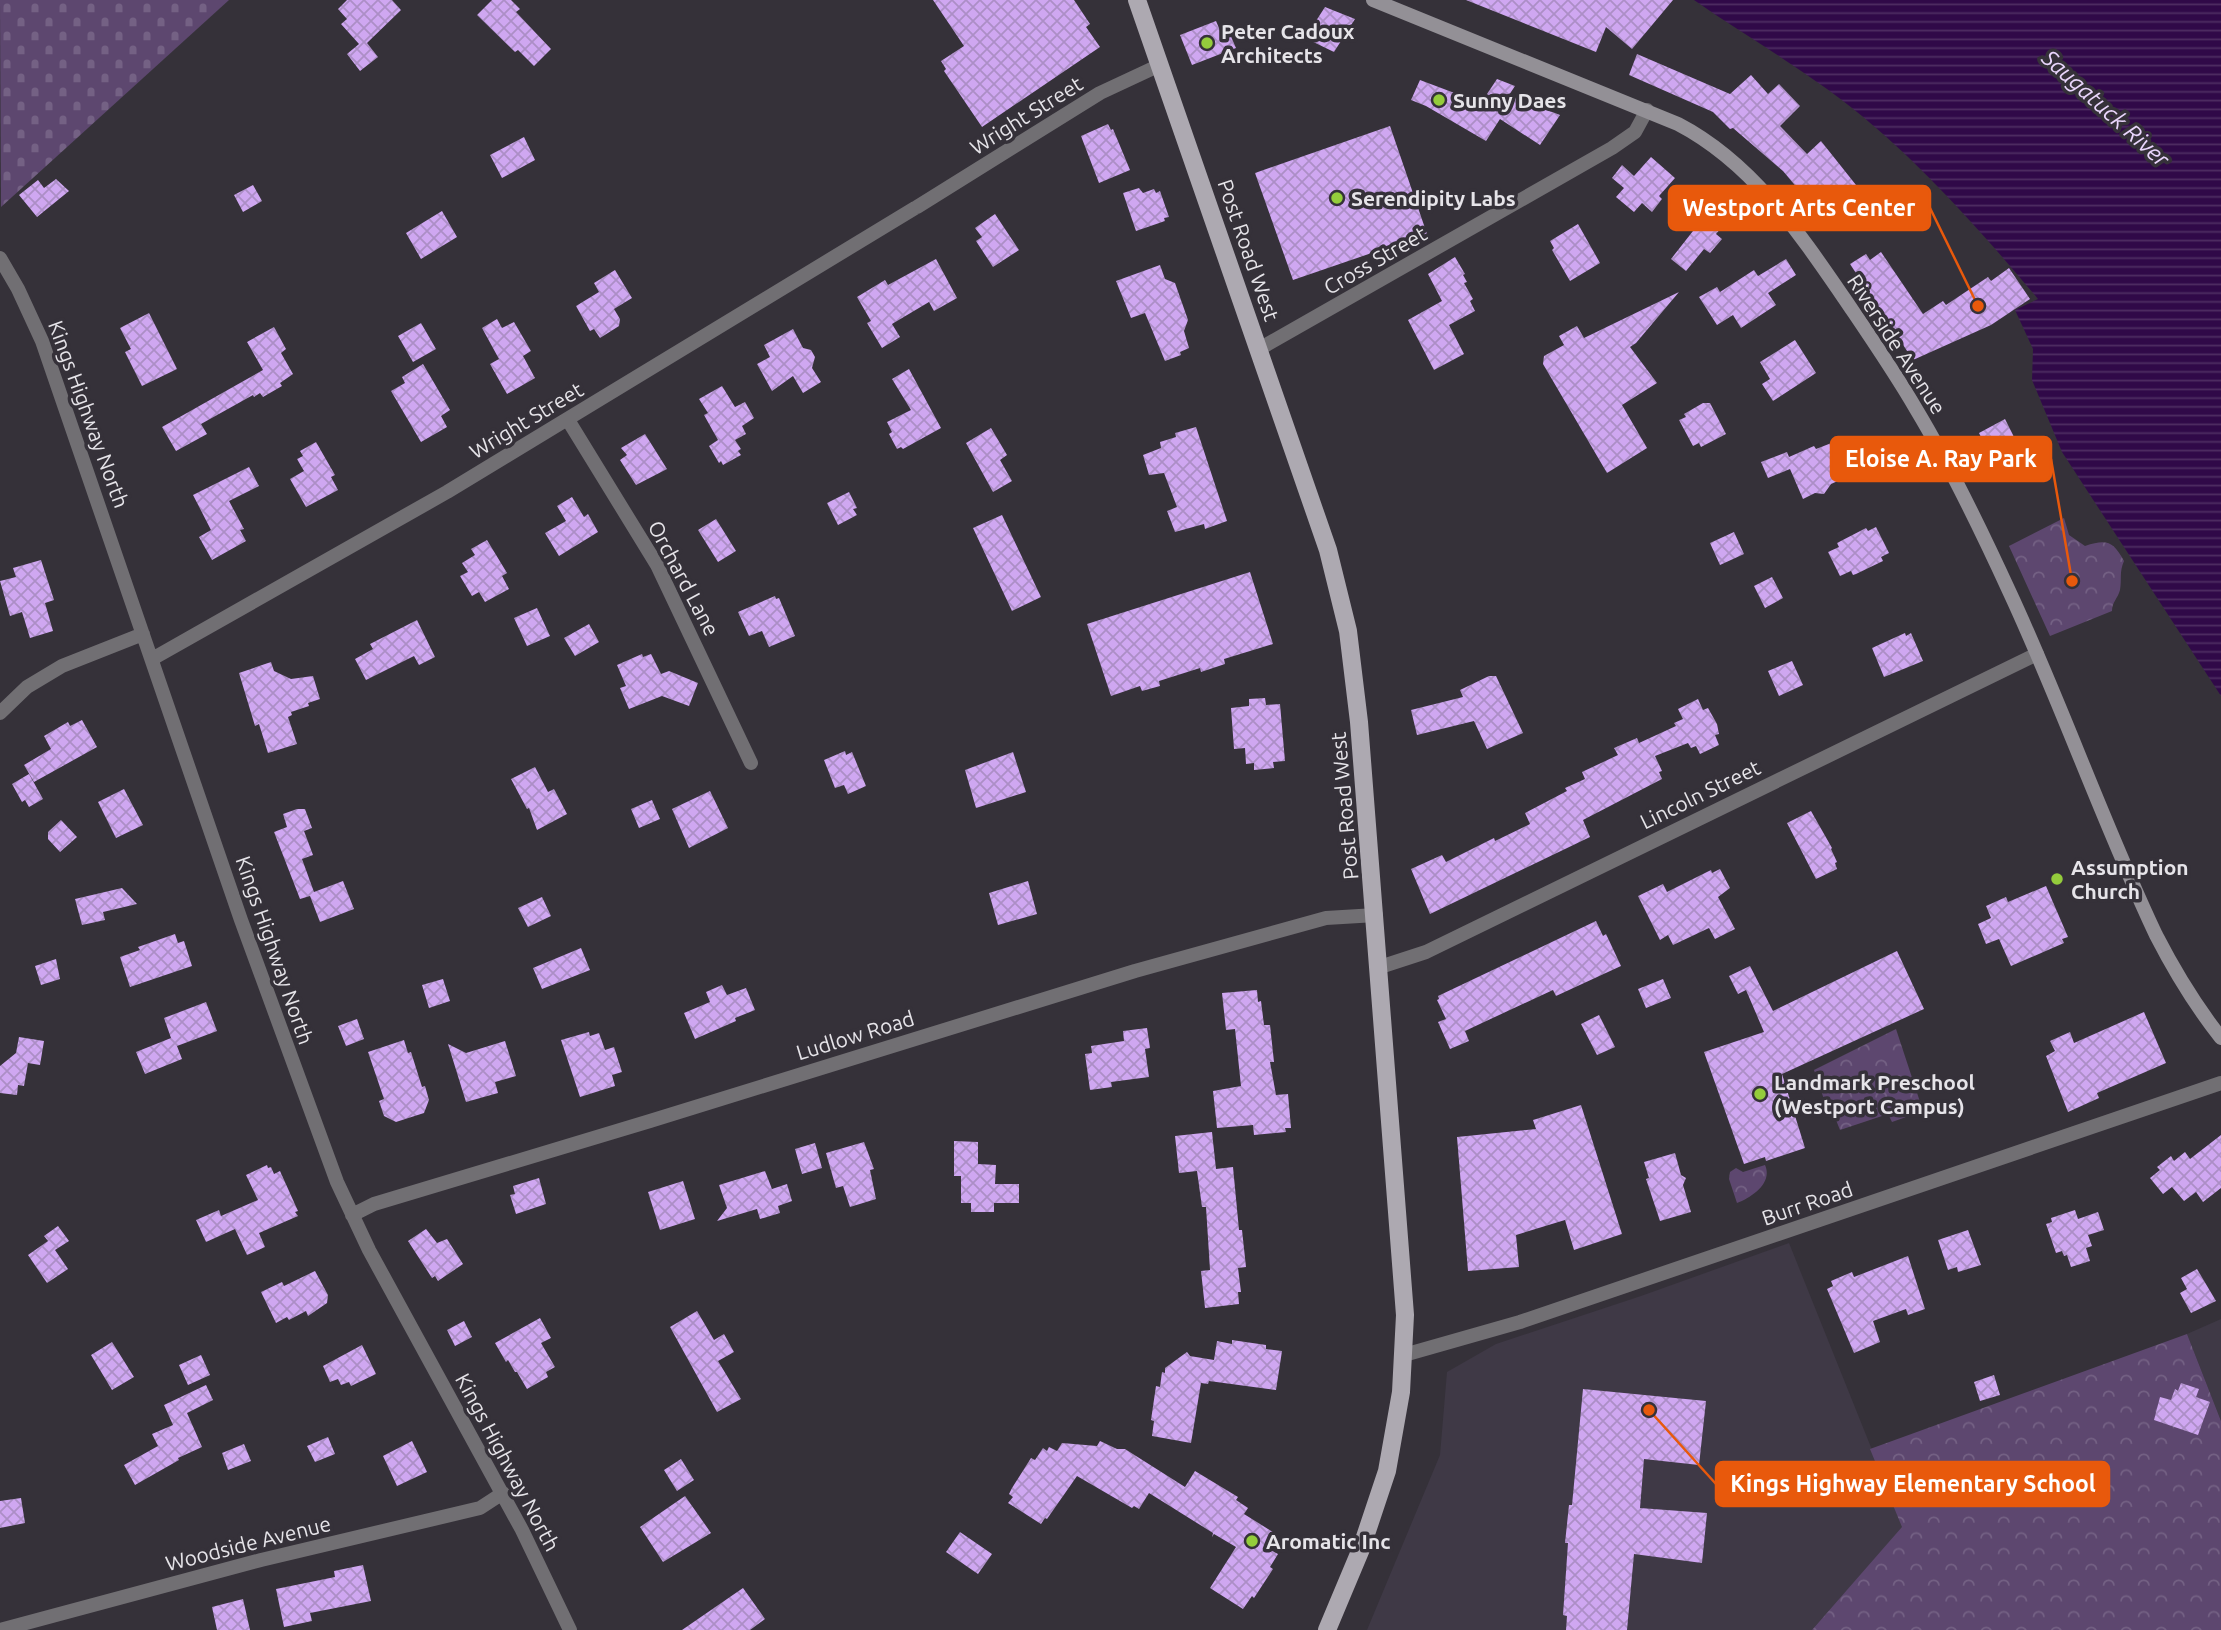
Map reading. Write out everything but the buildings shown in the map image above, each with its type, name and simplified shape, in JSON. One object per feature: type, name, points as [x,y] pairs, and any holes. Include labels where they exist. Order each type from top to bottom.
[{"type":"main road","name":"Post Road West","points":[[1138,0],[1328,550],[1348,631],[1358,710],[1403,1275],[1404,1355],[1398,1415],[1387,1471],[1361,1549],[1327,1630]]},
{"type":"main road","name":"Riverside Avenue","points":[[1373,0],[1647,110],[1694,133],[1729,157],[1759,185],[1820,264],[1917,410],[2011,594],[2156,934],[2176,974],[2221,1038]]},
{"type":"street","name":"Wright Street","points":[[152,659],[568,420],[1100,93],[1160,65]]},
{"type":"street","name":"Cross Street","points":[[1259,349],[1612,148],[1635,132],[1647,110]]},
{"type":"street","name":"Kings Highway North","points":[[0,258],[42,341],[329,1164],[352,1214],[503,1493],[570,1630]]},
{"type":"street","name":"Orchard Lane","points":[[568,420],[657,565],[751,763]]},
{"type":"street","points":[[0,713],[27,687],[62,666],[143,634]]},
{"type":"street","name":"Lincoln Street","points":[[1380,967],[1426,952],[2037,654]]},
{"type":"street","name":"Ludlow Road","points":[[352,1214],[374,1204],[1135,971],[1326,918],[1376,915]]},
{"type":"street","name":"Burr Road","points":[[1404,1355],[1520,1322],[2221,1083]]},
{"type":"street","name":"Woodside Avenue","points":[[1,1630],[261,1560],[480,1508],[503,1493]]},
{"type":"shaded area","points":[[1789,1243],[1903,1527],[1812,1630],[1367,1630],[1440,1455],[1447,1372],[1496,1344]]},
{"type":"shaded area","points":[[2221,1319],[2221,1421],[2187,1334]]},
{"type":"green space","points":[[0,0],[229,0],[1,207]]},
{"type":"green space","points":[[2064,518],[2069,535],[2085,546],[2109,543],[2124,561],[2120,590],[2112,611],[2050,636],[2009,546]]},
{"type":"green space","points":[[1896,1029],[1923,1111],[1892,1122],[1888,1114],[1840,1130],[1834,1115],[1830,1117],[1814,1070]]},
{"type":"green space","points":[[1765,1165],[1766,1178],[1760,1189],[1737,1203],[1729,1179],[1730,1172],[1736,1168],[1743,1172]]},
{"type":"green space","points":[[2187,1334],[2221,1421],[2221,1630],[1812,1630],[1902,1527],[1870,1449]]},
{"type":"water","name":"Saugatuck River","points":[[1694,0],[2221,0],[2221,696],[2062,452],[2032,380],[2033,349],[2015,310],[2038,299],[1965,215],[1884,135],[1810,77]]},
{"type":"place","name":"Peter Cadoux Architects","points":[[1207,43]]},
{"type":"place","name":"Sunny Daes","points":[[1439,100]]},
{"type":"place","name":"Serendipity Labs","points":[[1337,198]]},
{"type":"place","name":"Westport Arts Center","points":[[1978,306]]},
{"type":"place","name":"Eloise A. Ray Park","points":[[2072,581]]},
{"type":"place","name":"Assumption Church","points":[[2057,879]]},
{"type":"place","name":"Landmark Preschool (Westport Campus)","points":[[1760,1094]]},
{"type":"place","name":"Kings Highway Elementary School","points":[[1649,1410]]},
{"type":"place","name":"Aromatic Inc","points":[[1252,1541]]}]
